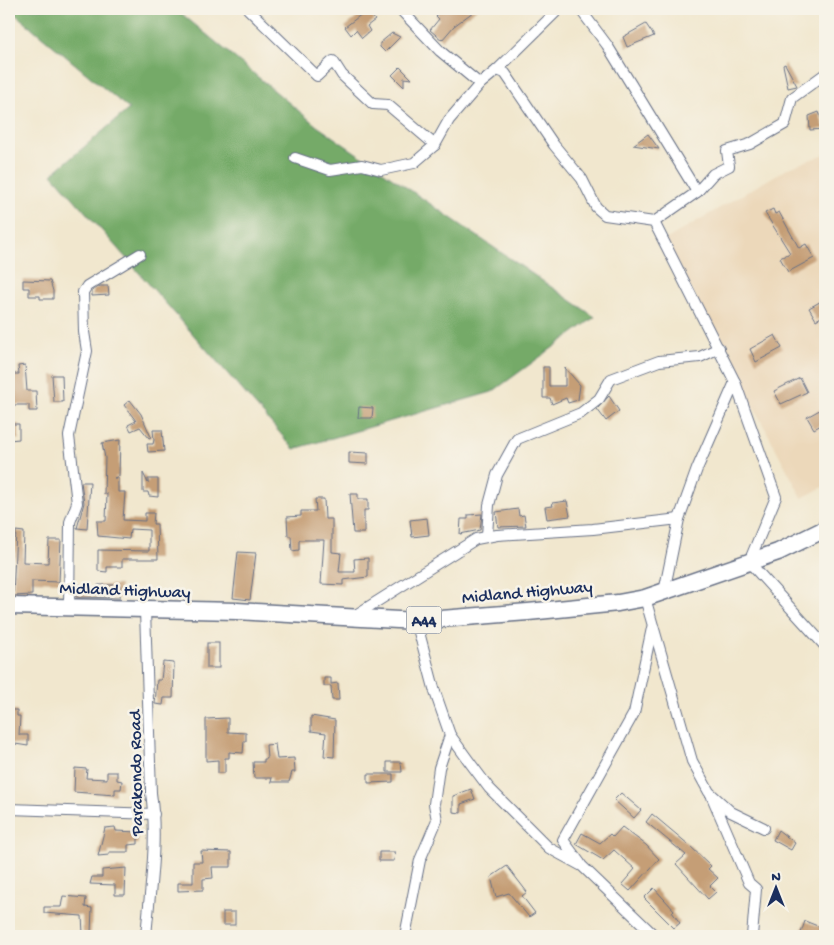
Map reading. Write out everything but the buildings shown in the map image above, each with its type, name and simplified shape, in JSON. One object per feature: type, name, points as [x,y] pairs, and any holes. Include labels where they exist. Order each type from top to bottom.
[{"type":"main road","name":"Midland Highway","points":[[9,606],[69,606],[416,621],[546,611],[645,598],[749,562],[825,529]]},
{"type":"street","points":[[248,9],[316,76],[333,61],[342,75],[373,104],[388,105],[435,145]]},
{"type":"street","points":[[400,9],[440,51],[480,84]]},
{"type":"street","points":[[295,158],[330,170],[362,165],[381,170],[414,163],[435,145],[449,120],[480,84],[498,70],[558,9]]},
{"type":"street","points":[[580,9],[607,45],[697,192]]},
{"type":"street","points":[[498,70],[506,73],[513,82],[554,145],[582,179],[596,207],[605,215],[654,222],[697,192],[713,174],[728,166],[727,151],[750,144],[785,124],[792,98],[825,74]]},
{"type":"street","points":[[654,222],[735,382],[776,497],[749,562],[825,646]]},
{"type":"street","points":[[69,606],[70,522],[77,504],[69,436],[87,351],[84,332],[83,292],[87,286],[140,254]]},
{"type":"street","points":[[487,536],[489,505],[497,475],[517,439],[581,413],[599,400],[611,379],[659,361],[700,357],[719,348]]},
{"type":"street","points":[[664,592],[679,519],[697,469],[735,382]]},
{"type":"street","points":[[353,617],[476,539],[487,536],[594,529],[679,519]]},
{"type":"street","points":[[645,598],[692,761],[709,792],[749,883],[756,889],[752,936]]},
{"type":"street","name":"Parakondo Road","points":[[145,610],[151,793],[154,814],[150,900],[146,936]]},
{"type":"street","points":[[416,621],[435,692],[450,736],[489,788],[549,848],[582,866]]},
{"type":"street","points":[[652,625],[634,713],[563,840],[582,866],[655,936]]},
{"type":"street","points":[[405,936],[420,860],[437,820],[434,804],[439,768],[450,736]]},
{"type":"street","points":[[709,792],[731,812],[764,828]]},
{"type":"street","points":[[9,809],[154,814]]},
{"type":"shaded area","points":[[825,154],[825,486],[802,498],[665,240],[788,168]]},
{"type":"green space","points":[[9,9],[176,9],[317,126],[595,317],[492,392],[294,449],[52,174],[129,109]]}]
